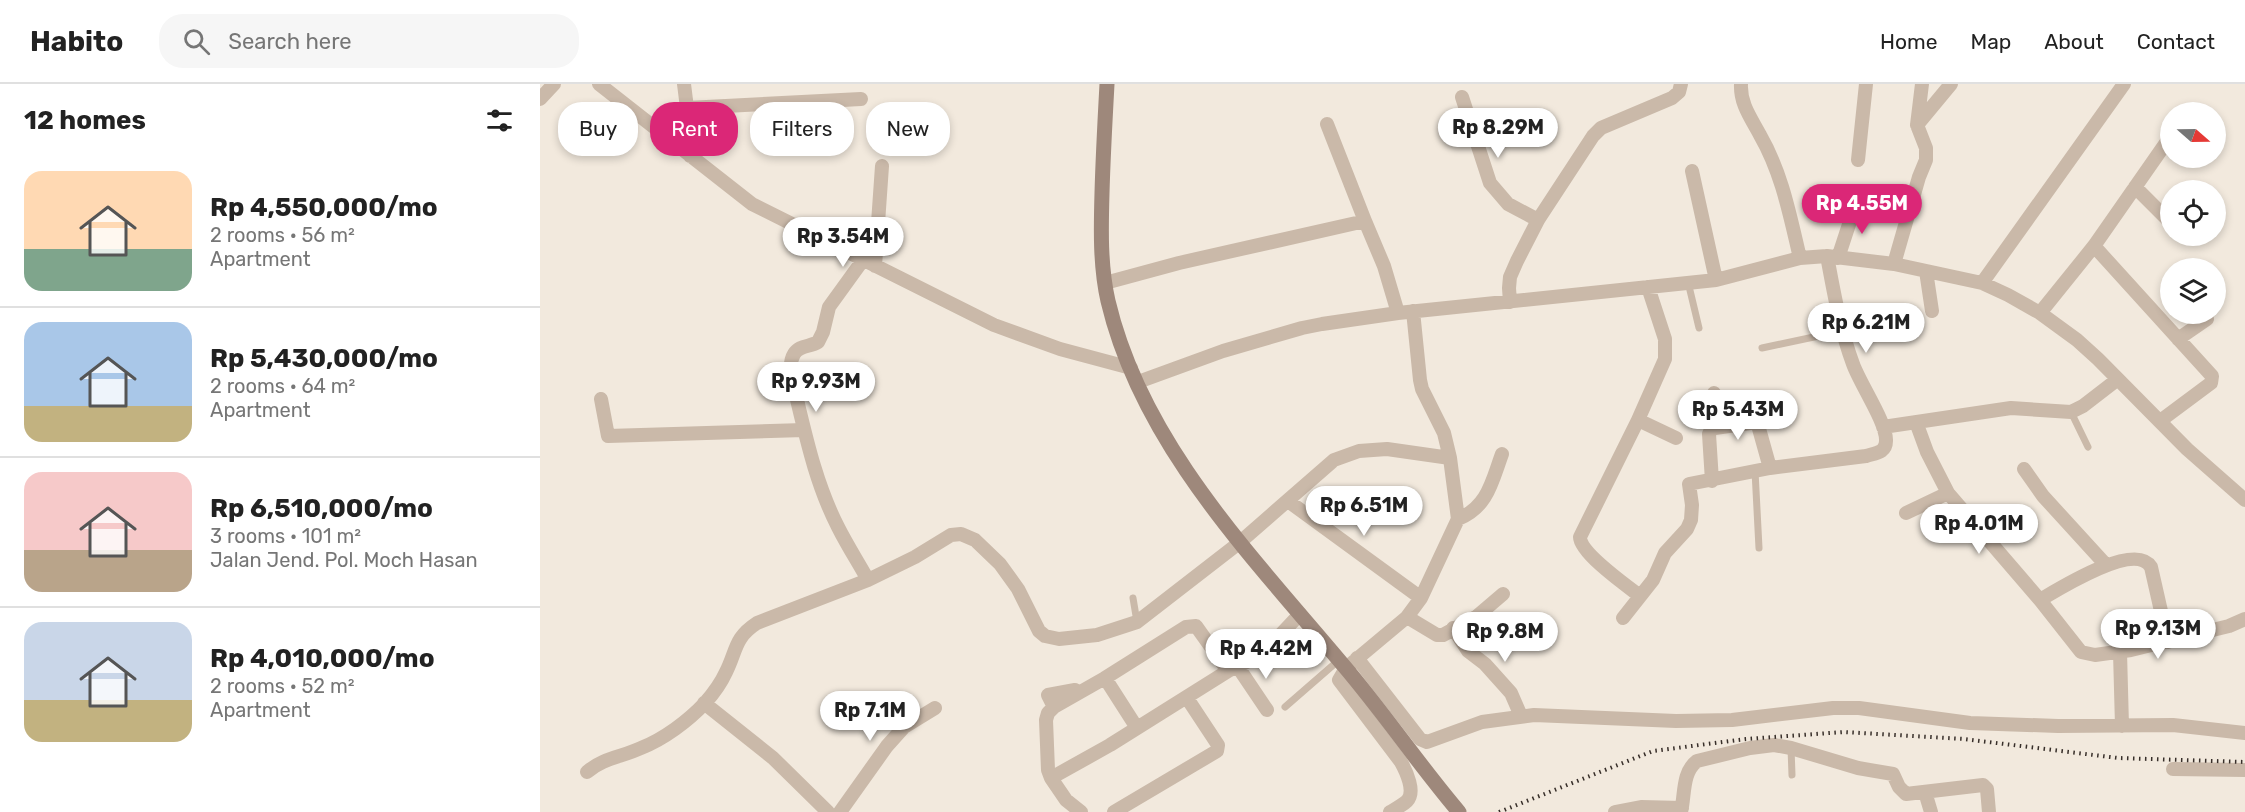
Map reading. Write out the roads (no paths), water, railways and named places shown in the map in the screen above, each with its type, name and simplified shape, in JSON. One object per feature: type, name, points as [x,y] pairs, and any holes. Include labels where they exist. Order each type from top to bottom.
[{"type":"main road","points":[[1107,84],[1101,218],[1105,283],[1113,318],[1131,368],[1152,414],[1200,491],[1239,543],[1300,614],[1347,662],[1459,812]]},
{"type":"street","points":[[540,99],[554,84]]},
{"type":"street","points":[[598,84],[650,125]]},
{"type":"street","points":[[684,84],[686,102]]},
{"type":"street","points":[[1510,302],[1510,277],[1538,220],[1598,131],[1672,98],[1679,92],[1681,84]]},
{"type":"street","points":[[1742,84],[1744,107],[1771,153],[1778,171],[1800,258]]},
{"type":"street","points":[[1858,160],[1866,84]]},
{"type":"street","points":[[1894,264],[1926,160],[1926,148],[1917,125],[1922,84]]},
{"type":"street","points":[[1917,125],[1951,84]]},
{"type":"street","points":[[1982,283],[2124,84]]},
{"type":"street","points":[[1462,97],[1490,183],[1508,204],[1538,220]]},
{"type":"street","points":[[738,105],[861,99]]},
{"type":"street","points":[[1327,124],[1384,266],[1398,312]]},
{"type":"street","points":[[2040,313],[2094,246],[2160,151]]},
{"type":"street","points":[[690,156],[752,204],[994,325],[1060,349],[1131,368]]},
{"type":"street","points":[[868,580],[837,526],[820,483],[791,375],[792,357],[799,348],[818,342],[829,307],[869,263],[882,166]]},
{"type":"street","points":[[1692,171],[1716,280]]},
{"type":"street","points":[[2135,187],[2160,212]]},
{"type":"street","points":[[1623,618],[1653,580],[1665,553],[1691,520],[1689,484],[1770,468],[1880,452],[1885,447],[1883,427],[1854,367],[1842,331],[1833,257],[1856,203]]},
{"type":"street","points":[[1105,283],[1179,262],[1365,221]]},
{"type":"street","points":[[2094,246],[2211,374],[2212,381],[2160,421]]},
{"type":"street","points":[[1138,382],[1223,351],[1302,328],[1398,312],[1716,280],[1800,258],[1833,257],[1894,264],[1982,283],[2040,313],[2077,340],[2187,449],[2245,500]]},
{"type":"street","points":[[1926,271],[1932,311]]},
{"type":"street","points":[[1640,596],[1604,567],[1580,542],[1580,537],[1638,420],[1661,367],[1666,348],[1665,339],[1648,287]]},
{"type":"street","points":[[1390,812],[1411,793],[1406,772],[1401,762],[1339,681],[1347,662],[1407,617],[1421,598],[1458,519],[1450,458],[1444,433],[1422,389],[1413,311]]},
{"type":"street","points":[[2178,339],[2199,324]]},
{"type":"street","points":[[1883,427],[2011,408],[2070,412],[2084,406],[2118,379]]},
{"type":"street","points":[[1714,393],[1717,418],[1715,428]]},
{"type":"street","points":[[601,399],[603,436],[804,430]]},
{"type":"street","points":[[1751,400],[1770,468]]},
{"type":"street","points":[[1638,420],[1676,438]]},
{"type":"street","points":[[1712,481],[1709,434],[1712,428],[1757,422]]},
{"type":"street","points":[[1916,422],[1927,452],[1948,493],[2040,600],[2081,652],[2095,656],[2120,652],[2229,626],[2245,619]]},
{"type":"street","points":[[587,772],[605,760],[641,748],[664,736],[704,703],[726,672],[735,644],[748,629],[757,623],[868,580],[915,557],[951,535],[961,534],[975,540],[1000,564],[1018,589],[1039,631],[1045,636],[1059,639],[1097,635],[1137,622],[1239,543],[1335,460],[1359,451],[1387,449],[1450,458]]},
{"type":"street","points":[[1458,519],[1472,514],[1486,496],[1502,454]]},
{"type":"street","points":[[2024,469],[2061,516],[2106,566]]},
{"type":"street","points":[[1906,513],[1948,493]]},
{"type":"street","points":[[1288,501],[1421,598]]},
{"type":"street","points":[[2040,600],[2106,566],[2137,559],[2150,563],[2168,642]]},
{"type":"street","points":[[1407,617],[1437,635],[1443,635],[1476,617],[1503,594]]},
{"type":"street","points":[[1051,778],[1233,669],[1257,657],[1300,614]]},
{"type":"street","points":[[1081,812],[1066,800],[1048,770],[1046,720],[1048,713],[1054,707],[1191,625],[1196,626],[1268,711]]},
{"type":"street","points":[[1453,628],[1468,651],[1485,664],[1511,693],[1521,716]]},
{"type":"street","points":[[2120,652],[2122,726]]},
{"type":"street","points":[[1347,662],[1420,739],[1426,742],[1482,722],[1521,716],[1676,721],[1732,720],[1833,708],[1859,708],[1970,723],[2058,726],[2173,725],[2245,733]]},
{"type":"street","points":[[1105,678],[1137,728]]},
{"type":"street","points":[[1114,812],[1217,751],[1218,745],[1187,698]]},
{"type":"street","points":[[704,703],[773,758],[828,812]]},
{"type":"street","points":[[840,812],[887,746],[904,727],[935,708]]},
{"type":"street","points":[[1615,812],[1641,807],[1682,810],[1691,765],[1697,761],[1767,746],[1791,748],[1862,769],[1893,774],[1899,787],[1906,794],[1983,785],[1987,789],[1989,812]]},
{"type":"street","points":[[2173,769],[2245,770]]},
{"type":"street","points":[[1925,792],[1931,812]]},
{"type":"lane","points":[[1688,282],[1699,328]]},
{"type":"lane","points":[[1762,348],[1842,331]]},
{"type":"lane","points":[[2070,412],[2088,447]]},
{"type":"lane","points":[[1755,471],[1759,548]]},
{"type":"lane","points":[[1133,598],[1137,622]]},
{"type":"lane","points":[[1285,707],[1347,662]]},
{"type":"lane","points":[[1791,748],[1792,775]]},
{"type":"railway","points":[[1499,812],[1653,751],[1746,739],[1844,732],[1964,739],[2118,758],[2245,762]]}]
